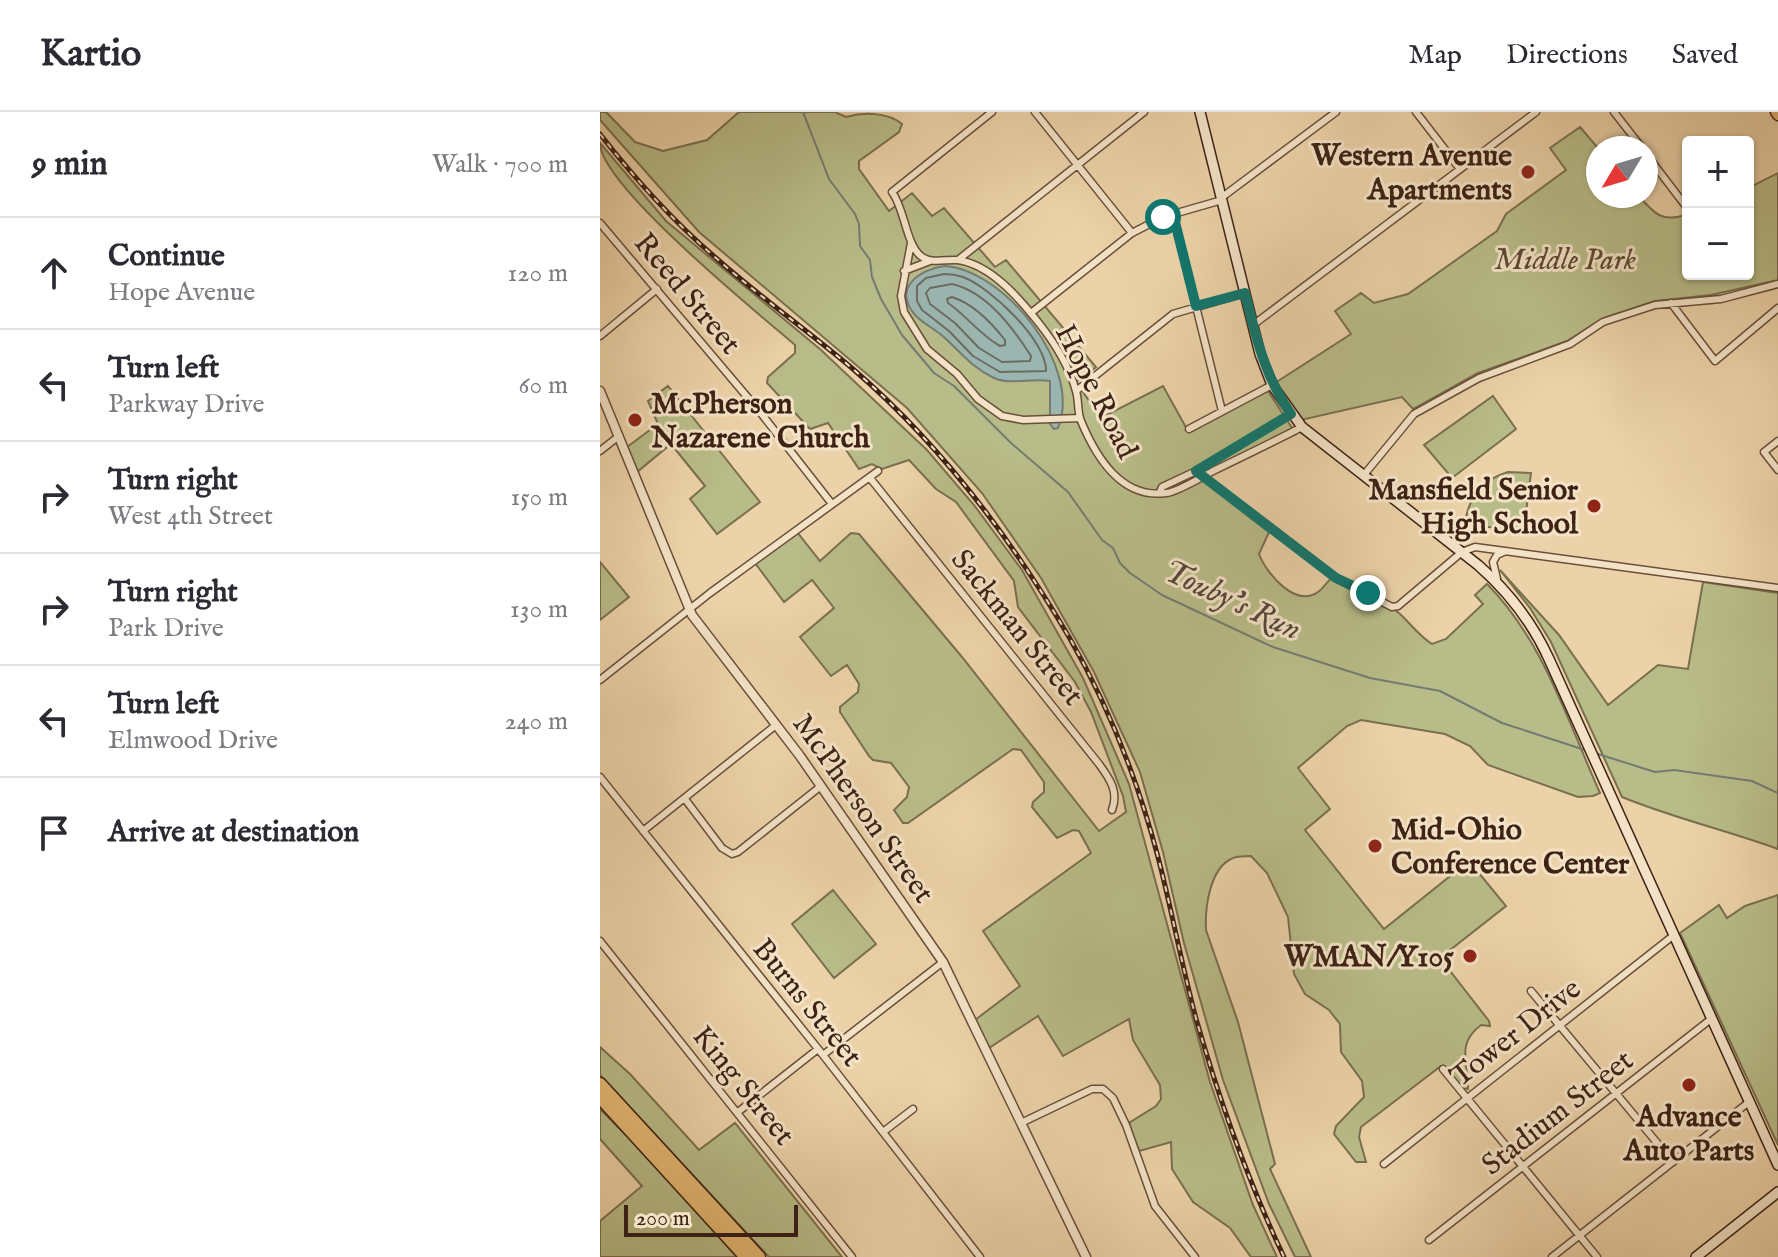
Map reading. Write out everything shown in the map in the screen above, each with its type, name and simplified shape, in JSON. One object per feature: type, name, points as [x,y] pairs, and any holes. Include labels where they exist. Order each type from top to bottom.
[{"type":"highway","points":[[600,1084],[759,1257]]},
{"type":"highway","points":[[600,1100],[618,1115],[746,1257]]},
{"type":"main road","points":[[1200,112],[1253,325],[1274,389],[1302,427],[1499,584],[1536,633],[1778,1165]]},
{"type":"main road","points":[[1696,1257],[1778,1192]]},
{"type":"street","points":[[931,260],[920,255],[911,239],[902,208],[892,192],[992,112]]},
{"type":"street","points":[[1035,112],[1132,233]]},
{"type":"street","points":[[904,271],[931,260],[958,260],[1144,112]]},
{"type":"street","points":[[1031,313],[1132,233],[1173,214],[1222,199],[1336,112]]},
{"type":"street","points":[[1416,112],[1460,169]]},
{"type":"street","points":[[1253,325],[1536,112]]},
{"type":"street","points":[[1614,112],[1633,136]]},
{"type":"street","points":[[1658,170],[1687,208]]},
{"type":"street","points":[[1173,214],[1222,411]]},
{"type":"street","name":"Reed Street","points":[[600,223],[770,424],[832,504]]},
{"type":"street","points":[[911,239],[901,296],[904,312],[927,349],[995,412],[1014,420],[1080,418]]},
{"type":"street","name":"Hope Road","points":[[958,260],[993,277],[1031,313],[1058,351],[1076,391],[1080,418],[1097,453],[1123,484],[1139,491],[1160,492]]},
{"type":"street","points":[[1363,476],[1405,422],[1429,405],[1488,374],[1570,344],[1603,322],[1671,303],[1721,299],[1778,284]]},
{"type":"street","points":[[600,336],[657,289]]},
{"type":"street","points":[[1076,391],[1173,314],[1245,293]]},
{"type":"street","points":[[1671,303],[1715,361],[1778,308]]},
{"type":"street","points":[[1189,429],[1274,389]]},
{"type":"street","name":"McPherson Street","points":[[600,391],[695,620],[821,786],[943,962],[1086,1257]]},
{"type":"street","points":[[1288,410],[1196,471],[1162,487],[1160,492],[1165,494],[1302,427]]},
{"type":"street","points":[[600,451],[619,436]]},
{"type":"street","points":[[1778,441],[1764,452],[1778,470]]},
{"type":"street","points":[[600,680],[689,608],[878,471]]},
{"type":"street","points":[[1196,471],[1336,578],[1392,607],[1398,606],[1462,552],[1475,547],[1778,588]]},
{"type":"street","name":"Sackman Street","points":[[870,478],[1099,764],[1113,786],[1116,800],[1112,810]]},
{"type":"street","points":[[1499,584],[1493,562],[1497,555],[1506,551]]},
{"type":"street","points":[[643,831],[776,725]]},
{"type":"street","name":"Burns Street","points":[[600,777],[980,1257]]},
{"type":"street","points":[[685,799],[722,848],[734,854],[821,786]]},
{"type":"street","name":"Tower Drive","points":[[1384,1164],[1674,935]]},
{"type":"street","name":"King Street","points":[[600,941],[852,1257]]},
{"type":"street","points":[[738,1112],[943,962]]},
{"type":"street","points":[[1531,991],[1673,1162]]},
{"type":"street","name":"Stadium Street","points":[[1429,1240],[1711,1019]]},
{"type":"street","points":[[1443,1069],[1597,1257]]},
{"type":"street","points":[[1021,1123],[1092,1089],[1109,1092],[1126,1125],[1155,1206],[1195,1257]]},
{"type":"street","points":[[1552,1257],[1749,1102]]},
{"type":"street","points":[[883,1132],[913,1109]]},
{"type":"green space","points":[[600,112],[606,112],[635,142],[663,151],[707,140],[739,112],[835,112],[846,117],[875,114],[896,120],[902,124],[899,132],[859,161],[859,169],[889,211],[912,193],[932,216],[944,208],[995,267],[1006,260],[1096,367],[1076,382],[1101,418],[1163,386],[1188,431],[1268,391],[1296,434],[1201,479],[1269,532],[1259,554],[1282,586],[1291,592],[1309,596],[1332,578],[1384,603],[1432,644],[1446,639],[1483,604],[1475,595],[1487,584],[1524,630],[1552,683],[1600,793],[1578,797],[1488,765],[1470,746],[1445,734],[1361,720],[1347,726],[1298,768],[1330,809],[1305,830],[1384,929],[1469,861],[1506,906],[1440,958],[1489,1021],[1490,1026],[1481,1025],[1468,1040],[1465,1055],[1468,1089],[1462,1088],[1441,1066],[1361,1127],[1359,1137],[1366,1162],[1356,1162],[1334,1134],[1336,1126],[1364,1097],[1362,1081],[1341,1052],[1340,1024],[1329,1010],[1305,994],[1294,974],[1288,917],[1267,873],[1251,856],[1238,857],[1224,864],[1213,881],[1206,912],[1206,930],[1238,1022],[1275,1164],[1270,1169],[1311,1257],[1295,1257],[1269,1204],[1223,1080],[1140,772],[1094,672],[1041,578],[982,493],[907,408],[699,232],[600,120]]},
{"type":"green space","name":"Middle Park","points":[[1580,127],[1588,136],[1586,208],[1650,208],[1660,216],[1682,216],[1682,280],[1754,280],[1754,185],[1778,173],[1778,280],[1711,295],[1655,301],[1604,318],[1567,341],[1478,373],[1413,409],[1402,397],[1301,420],[1275,383],[1351,334],[1335,311],[1361,293],[1374,303],[1408,294],[1497,231],[1506,214],[1566,170],[1550,148]]},
{"type":"green space","points":[[600,143],[666,221],[821,350],[927,450],[974,505],[1022,570],[1083,678],[1129,784],[1210,1082],[1253,1205],[1277,1257],[1251,1257],[1230,1228],[1193,1202],[1172,1169],[1171,1142],[1139,1151],[1129,1123],[1156,1106],[1161,1099],[1160,1085],[1133,1040],[1129,1019],[1063,1056],[1038,1016],[989,1048],[975,1020],[1020,986],[983,931],[1091,853],[1079,831],[1073,830],[1057,838],[1032,807],[1044,792],[1044,782],[1021,750],[1013,749],[908,823],[903,823],[894,810],[907,797],[909,787],[891,763],[873,760],[869,756],[840,712],[840,707],[858,692],[859,684],[847,665],[831,676],[800,637],[834,608],[812,580],[784,602],[755,563],[797,532],[820,561],[851,533],[859,534],[962,657],[1099,831],[1126,812],[1123,796],[1091,712],[1075,682],[1018,607],[1014,581],[956,502],[936,489],[909,460],[882,469],[872,464],[859,469],[828,423],[810,429],[767,383],[768,377],[795,353],[795,345],[717,279],[652,217],[625,188],[607,162]]},
{"type":"green space","points":[[668,386],[760,502],[717,534],[690,499],[705,486],[671,444],[637,472],[627,447],[658,424],[648,401]]},
{"type":"green space","points":[[1493,396],[1516,429],[1452,478],[1424,445]]},
{"type":"green space","points":[[1508,472],[1531,473],[1524,528],[1519,531],[1465,524],[1469,506],[1478,491]]},
{"type":"green space","points":[[600,562],[629,597],[600,620]]},
{"type":"green space","points":[[1500,570],[1559,635],[1608,705],[1658,665],[1688,669],[1703,582],[1778,593],[1778,849],[1622,797],[1551,642],[1530,608]]},
{"type":"green space","points":[[833,890],[876,944],[834,978],[792,924]]},
{"type":"green space","points":[[1778,895],[1778,1145],[1680,933],[1719,905],[1727,918],[1745,906]]},
{"type":"green space","points":[[600,1047],[630,1074],[699,1150],[735,1123],[842,1257],[769,1257],[600,1075]]},
{"type":"green space","points":[[600,1109],[737,1257],[600,1257],[600,1221],[642,1186],[600,1139]]},
{"type":"water","points":[[944,266],[967,271],[991,284],[1013,302],[1033,325],[1049,351],[1059,377],[1063,404],[1058,428],[1054,429],[1050,424],[1050,381],[994,378],[968,360],[909,307],[906,298],[911,283],[925,272]]},
{"type":"waterway","name":"Touby's Run","points":[[803,112],[829,179],[855,214],[859,224],[860,246],[870,260],[872,277],[902,335],[934,373],[954,386],[1011,443],[1068,492],[1130,573],[1162,595],[1273,647],[1370,678],[1440,691],[1502,723],[1588,751]]},
{"type":"waterway","name":"Touby's Run","points":[[1598,754],[1655,772],[1674,770],[1752,781],[1778,793]]},
{"type":"railway","points":[[600,134],[655,199],[700,244],[853,369],[915,429],[972,494],[1047,600],[1097,689],[1131,772],[1158,857],[1197,1022],[1215,1082],[1247,1170],[1284,1257]]},
{"type":"place","name":"Western Avenue Apartments","points":[[1528,172]]},
{"type":"place","name":"McPherson Nazarene Church","points":[[635,420]]},
{"type":"place","name":"Mansfield Senior High School","points":[[1594,506]]},
{"type":"place","name":"Mid-Ohio Conference Center","points":[[1375,846]]},
{"type":"place","name":"WMAN/Y105","points":[[1470,956]]},
{"type":"place","name":"Advance Auto Parts","points":[[1689,1085]]},
{"type":"route","points":[[1163,217],[1173,214],[1196,306],[1245,293],[1266,371],[1291,414],[1196,471],[1336,578],[1368,593]]}]
